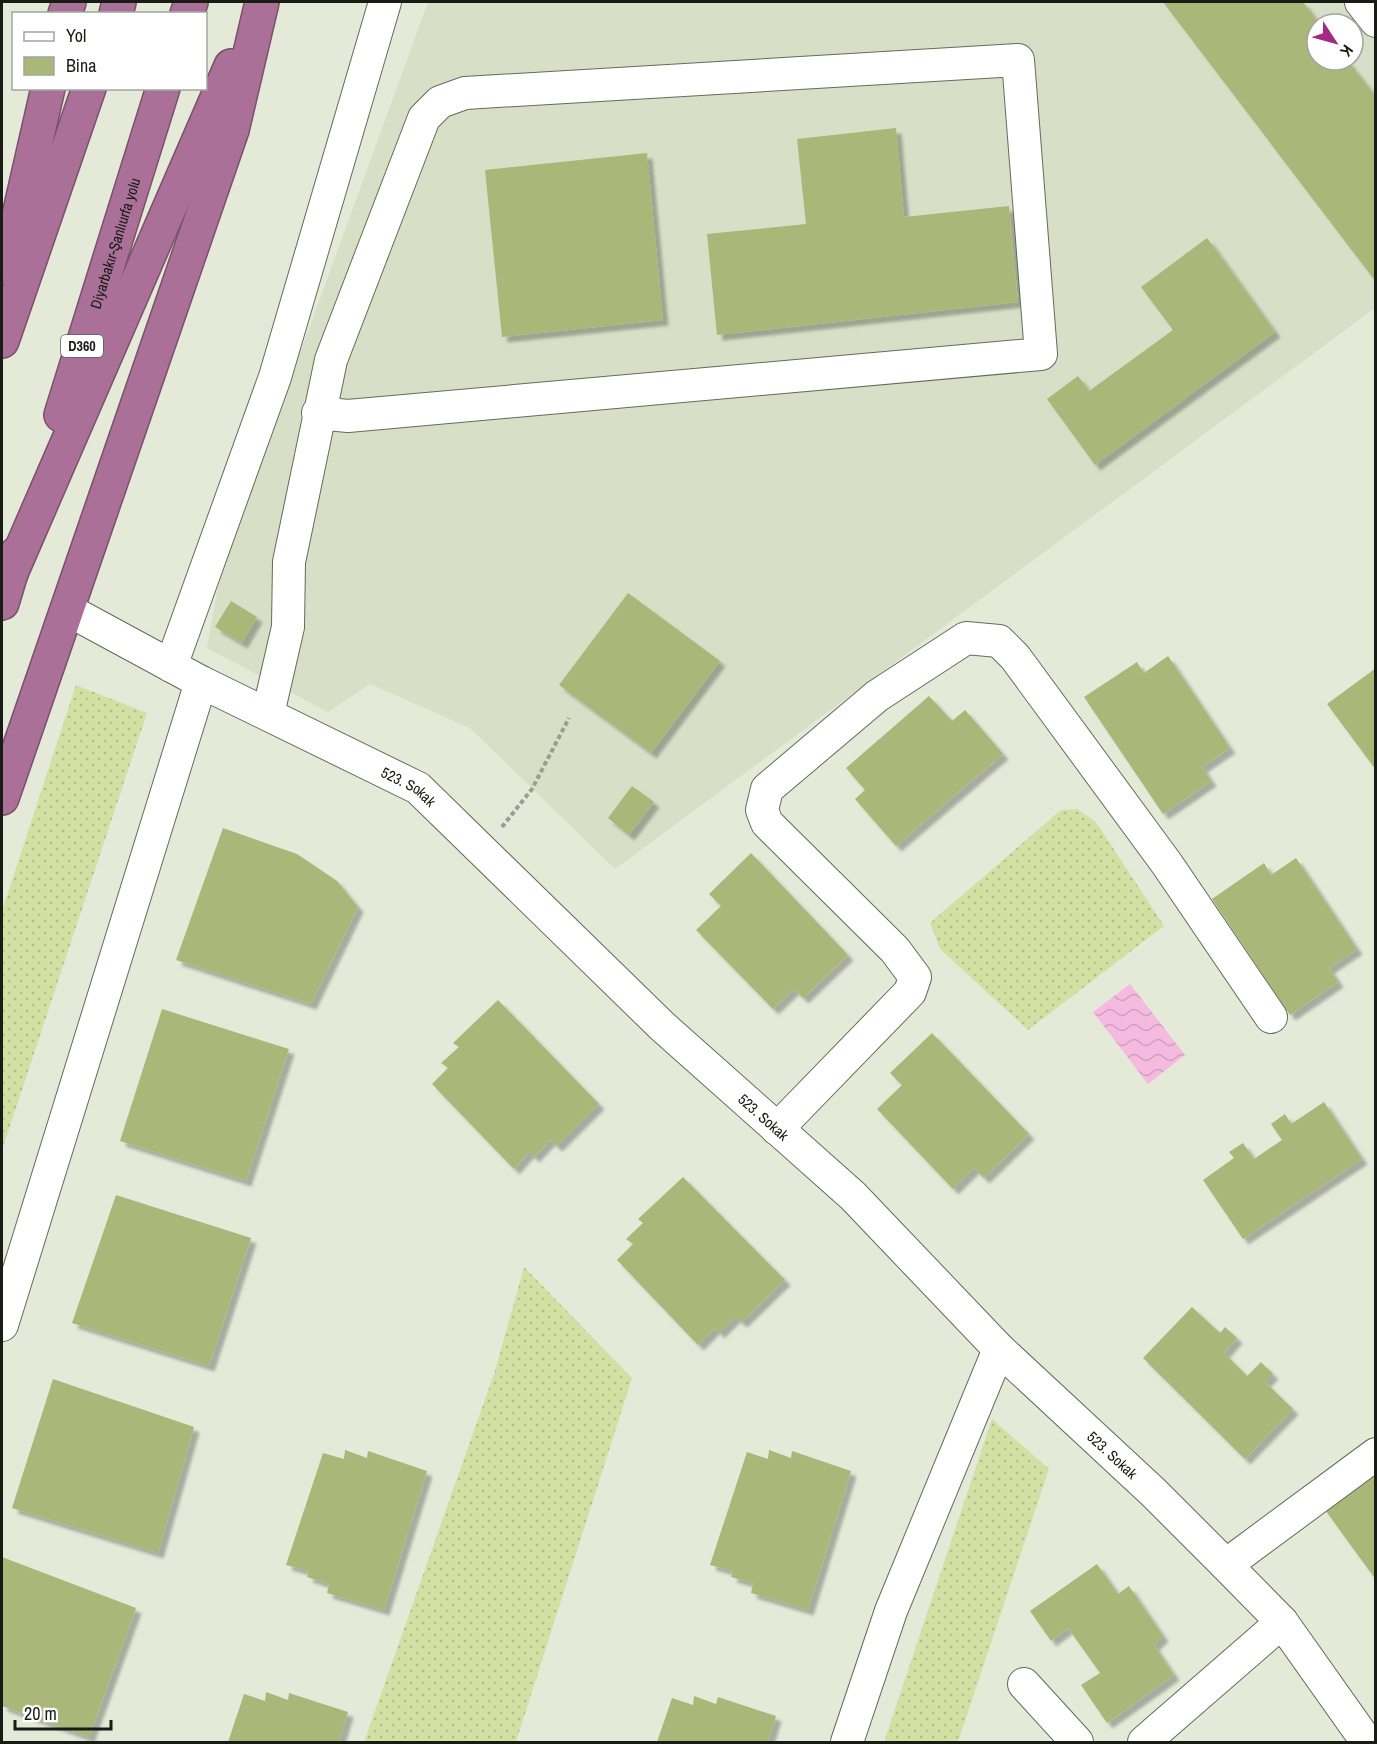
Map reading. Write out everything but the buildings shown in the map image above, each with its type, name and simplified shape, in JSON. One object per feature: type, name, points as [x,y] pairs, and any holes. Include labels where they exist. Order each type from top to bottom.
[{"type":"highway","points":[[6,588],[260,2]]},
{"type":"highway","points":[[2,798],[232,130],[260,2]]},
{"type":"highway","points":[[2,210],[40,90]]},
{"type":"highway","points":[[2,294],[48,90]]},
{"type":"highway","points":[[2,341],[88,90]]},
{"type":"highway","name":"Diyarbakır-Şanlıurfa yolu","points":[[6,588],[162,90]]},
{"type":"street","points":[[171,666],[275,377],[385,2]]},
{"type":"street","points":[[1361,2],[1376,21]]},
{"type":"street","points":[[268,714],[288,627],[289,562],[318,413],[330,360],[424,118],[440,102],[465,93],[1018,60],[1041,354],[348,416],[318,413]]},
{"type":"street","name":"523. Sokak","points":[[68,610],[201,682],[418,788],[662,1026],[853,1196],[999,1349],[1153,1492],[1226,1565],[1282,1622],[1367,1743]]},
{"type":"street","points":[[777,1129],[910,992],[915,977],[895,950],[767,823],[762,810],[767,789],[877,696],[966,638],[999,641],[1015,657],[1167,864],[1271,1017]]},
{"type":"street","points":[[2,1325],[201,682]]},
{"type":"street","points":[[847,1743],[891,1611],[999,1349]]},
{"type":"street","points":[[1226,1565],[1376,1454]]},
{"type":"street","points":[[1144,1743],[1282,1622]]},
{"type":"street","points":[[1024,1684],[1077,1743]]},
{"type":"path","points":[[482,851],[532,789],[569,718]]},
{"type":"shaded area","points":[[428,2],[1375,2],[1375,308],[615,869],[470,728],[370,684],[328,712],[207,648],[220,577]]},
{"type":"green space","points":[[76,685],[147,713],[2,1150],[2,911]]},
{"type":"green space","points":[[1077,809],[1096,822],[1164,926],[1028,1030],[940,949],[930,923],[1061,810]]},
{"type":"green space","points":[[524,1267],[632,1378],[516,1742],[364,1742],[495,1371]]},
{"type":"green space","points":[[992,1419],[1049,1469],[958,1742],[884,1742]]},
{"type":"water","points":[[1130,984],[1185,1055],[1148,1084],[1093,1012]]}]
